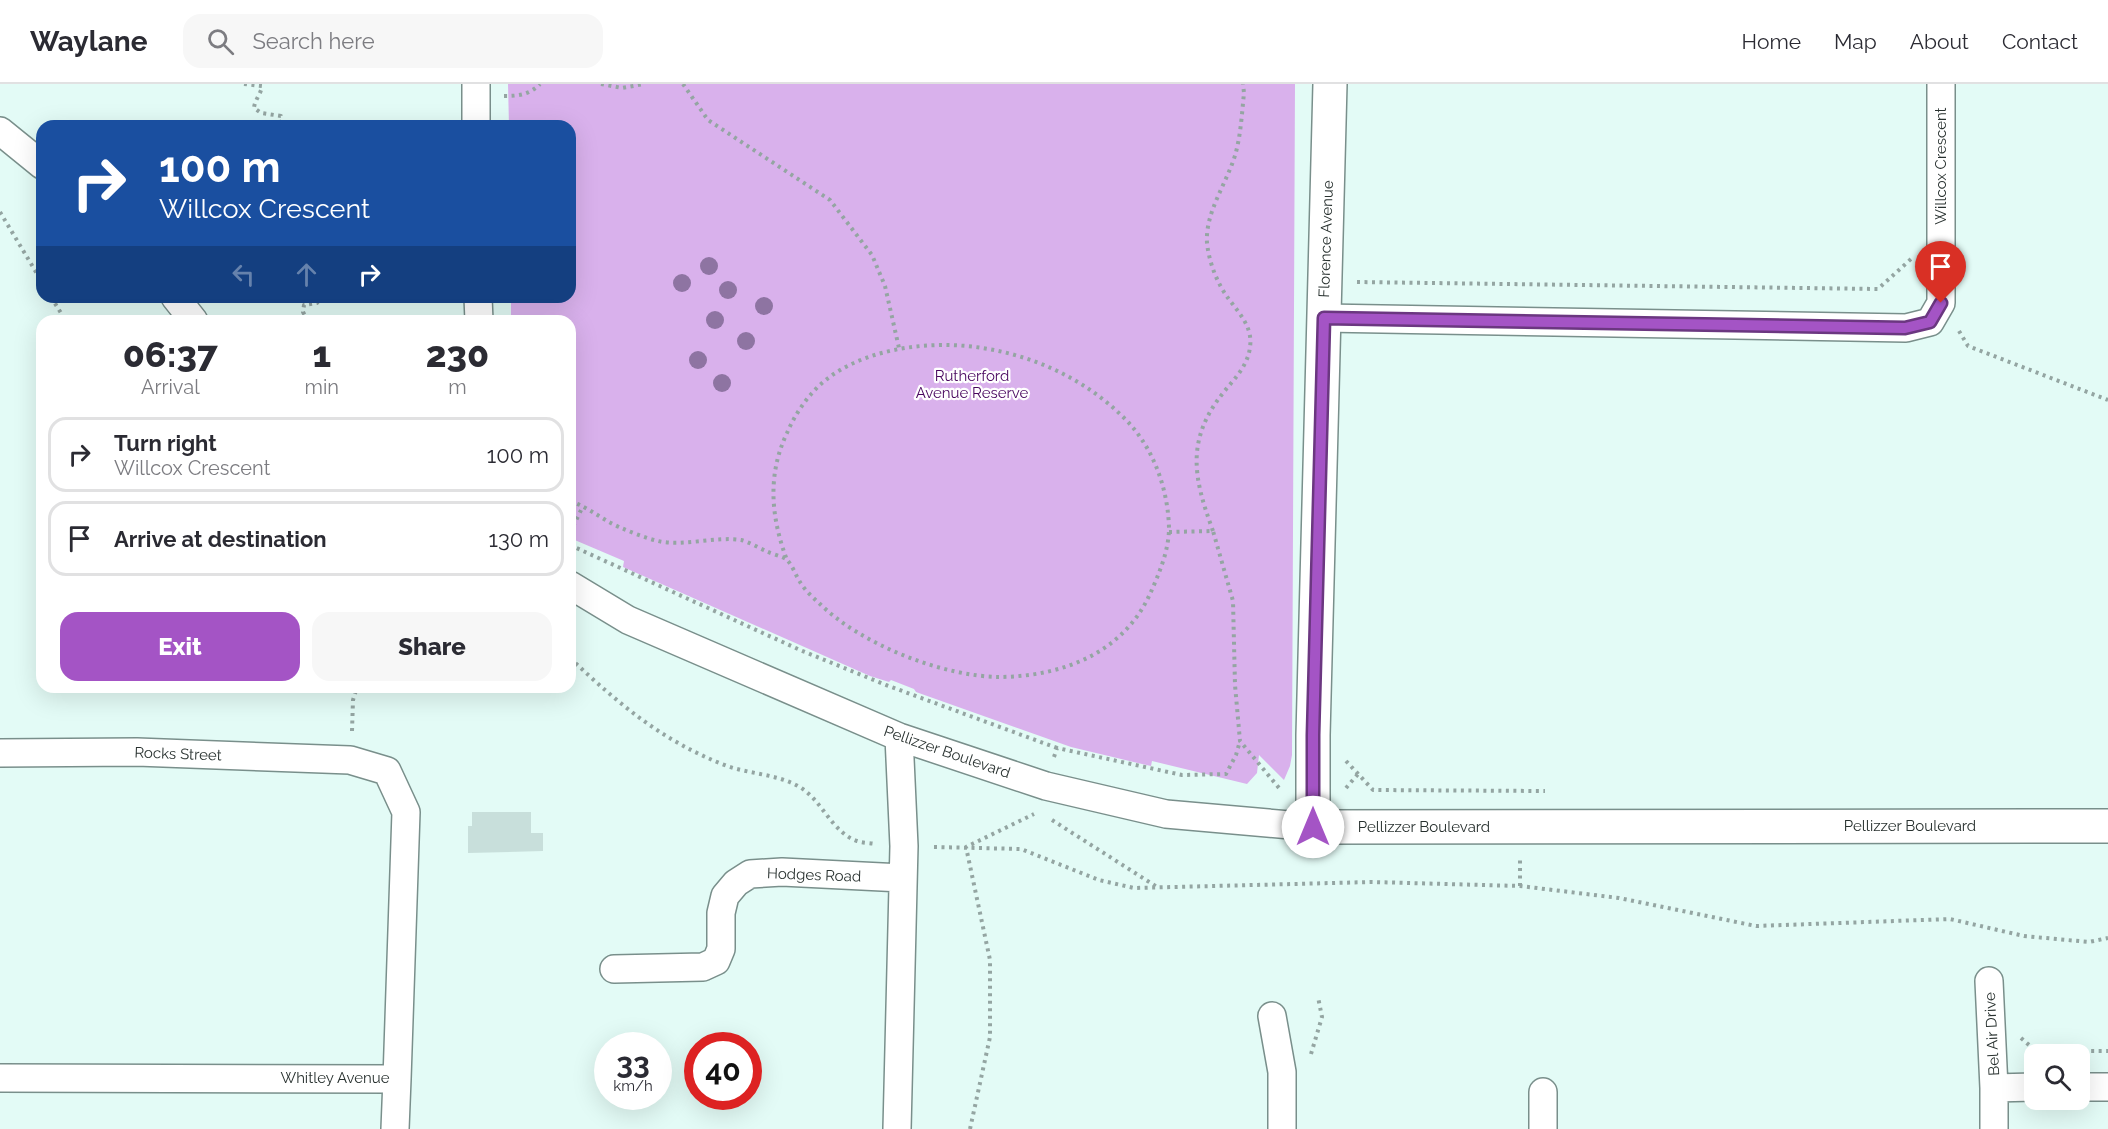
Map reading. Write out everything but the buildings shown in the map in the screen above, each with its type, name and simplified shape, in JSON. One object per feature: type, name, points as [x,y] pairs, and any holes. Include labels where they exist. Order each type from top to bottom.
[{"type":"street","name":"Florence Avenue","points":[[1313,827],[1313,735],[1336,318],[1330,84]]},
{"type":"street","name":"Willcox Crescent","points":[[1941,84],[1941,303]]},
{"type":"street","points":[[476,91],[476,120]]},
{"type":"street","points":[[0,131],[36,160]]},
{"type":"street","points":[[180,303],[189,315]]},
{"type":"street","points":[[1336,318],[1905,328],[1930,322],[1941,303]]},
{"type":"street","name":"Pellizzer Boulevard","points":[[576,589],[628,620],[899,737],[1046,786],[1166,814],[1313,827],[2108,826]]},
{"type":"street","points":[[897,1129],[904,846],[899,737]]},
{"type":"street","name":"Rocks Street","points":[[0,753],[137,752],[353,761]]},
{"type":"street","name":"Whitley Avenue","points":[[0,1078],[398,1078],[406,812],[387,771],[353,761]]},
{"type":"street","name":"Hodges Road","points":[[614,969],[703,968],[716,961],[721,949],[721,913],[725,896],[736,883],[750,874],[782,872],[902,878]]},
{"type":"street","name":"Bel Air Drive","points":[[1989,981],[1994,1129]]},
{"type":"street","points":[[1272,1016],[1282,1072],[1282,1129]]},
{"type":"street","points":[[395,1129],[398,1078]]},
{"type":"street","name":"Bel Air Drive","points":[[1994,1088],[2024,1087]]},
{"type":"street","points":[[2090,1087],[2108,1087]]},
{"type":"street","points":[[1543,1092],[1543,1129]]},
{"type":"path","points":[[244,84],[262,86],[254,108],[261,113],[281,116],[282,120]]},
{"type":"path","points":[[476,91],[520,96],[534,90],[540,84]]},
{"type":"path","points":[[601,84],[622,86],[644,84]]},
{"type":"path","points":[[683,84],[708,120],[830,200],[872,255],[885,286],[899,348]]},
{"type":"path","points":[[1244,84],[1236,152],[1208,227],[1207,242],[1209,255],[1220,285],[1244,319],[1251,345],[1248,358],[1241,371],[1210,412],[1197,446],[1196,466],[1200,495],[1233,601],[1235,685],[1240,741],[1313,827]]},
{"type":"path","points":[[0,212],[36,272]]},
{"type":"path","points":[[1336,318],[1348,281],[1878,289],[1911,258]]},
{"type":"path","points":[[305,315],[304,305],[317,303]]},
{"type":"path","points":[[1941,303],[1968,346],[2108,400]]},
{"type":"path","points":[[963,346],[994,350],[1053,369],[1078,383],[1122,416],[1141,438],[1156,467],[1166,495],[1169,532],[1160,570],[1147,599],[1130,625],[1109,644],[1088,658],[1061,670],[997,677],[967,673],[906,656],[875,643],[846,625],[802,586],[787,560],[778,536],[772,503],[774,476],[781,446],[793,419],[813,391],[837,372],[861,359],[899,348],[963,346]]},
{"type":"path","points":[[576,503],[617,526],[661,542],[741,540],[787,560]]},
{"type":"path","points":[[576,521],[583,506]]},
{"type":"path","points":[[1169,532],[1213,531]]},
{"type":"path","points":[[576,548],[811,654],[886,685],[1057,748]]},
{"type":"path","points":[[576,664],[619,703],[648,725],[702,755],[729,766],[778,778],[796,785],[812,795],[847,836],[858,841],[876,844]]},
{"type":"path","points":[[353,761],[353,700],[355,693]]},
{"type":"path","points":[[1343,757],[1373,790],[1551,791]]},
{"type":"path","points":[[1048,818],[1157,888]]},
{"type":"path","points":[[934,847],[1021,849],[1099,880],[1134,888],[1372,882],[1520,886],[1619,898],[1756,926],[1950,919],[2024,936],[2089,942],[2108,938]]},
{"type":"path","points":[[966,847],[990,960],[990,1037],[970,1129]]},
{"type":"path","points":[[2018,1035],[2036,1051],[2108,1051]]},
{"type":"green space","name":"Rutherford Avenue Reserve","points":[[508,84],[1295,84],[1292,755],[1284,780],[1259,755],[1257,773],[1247,784],[1152,761],[1151,766],[1071,747],[916,692],[914,689],[891,680],[889,682],[870,676],[623,567],[624,561],[576,541],[576,315],[511,315],[511,303],[576,303],[576,120],[509,120]]},
{"type":"route","points":[[1313,827],[1313,735],[1324,318],[1905,328],[1930,322],[1941,303]]}]
